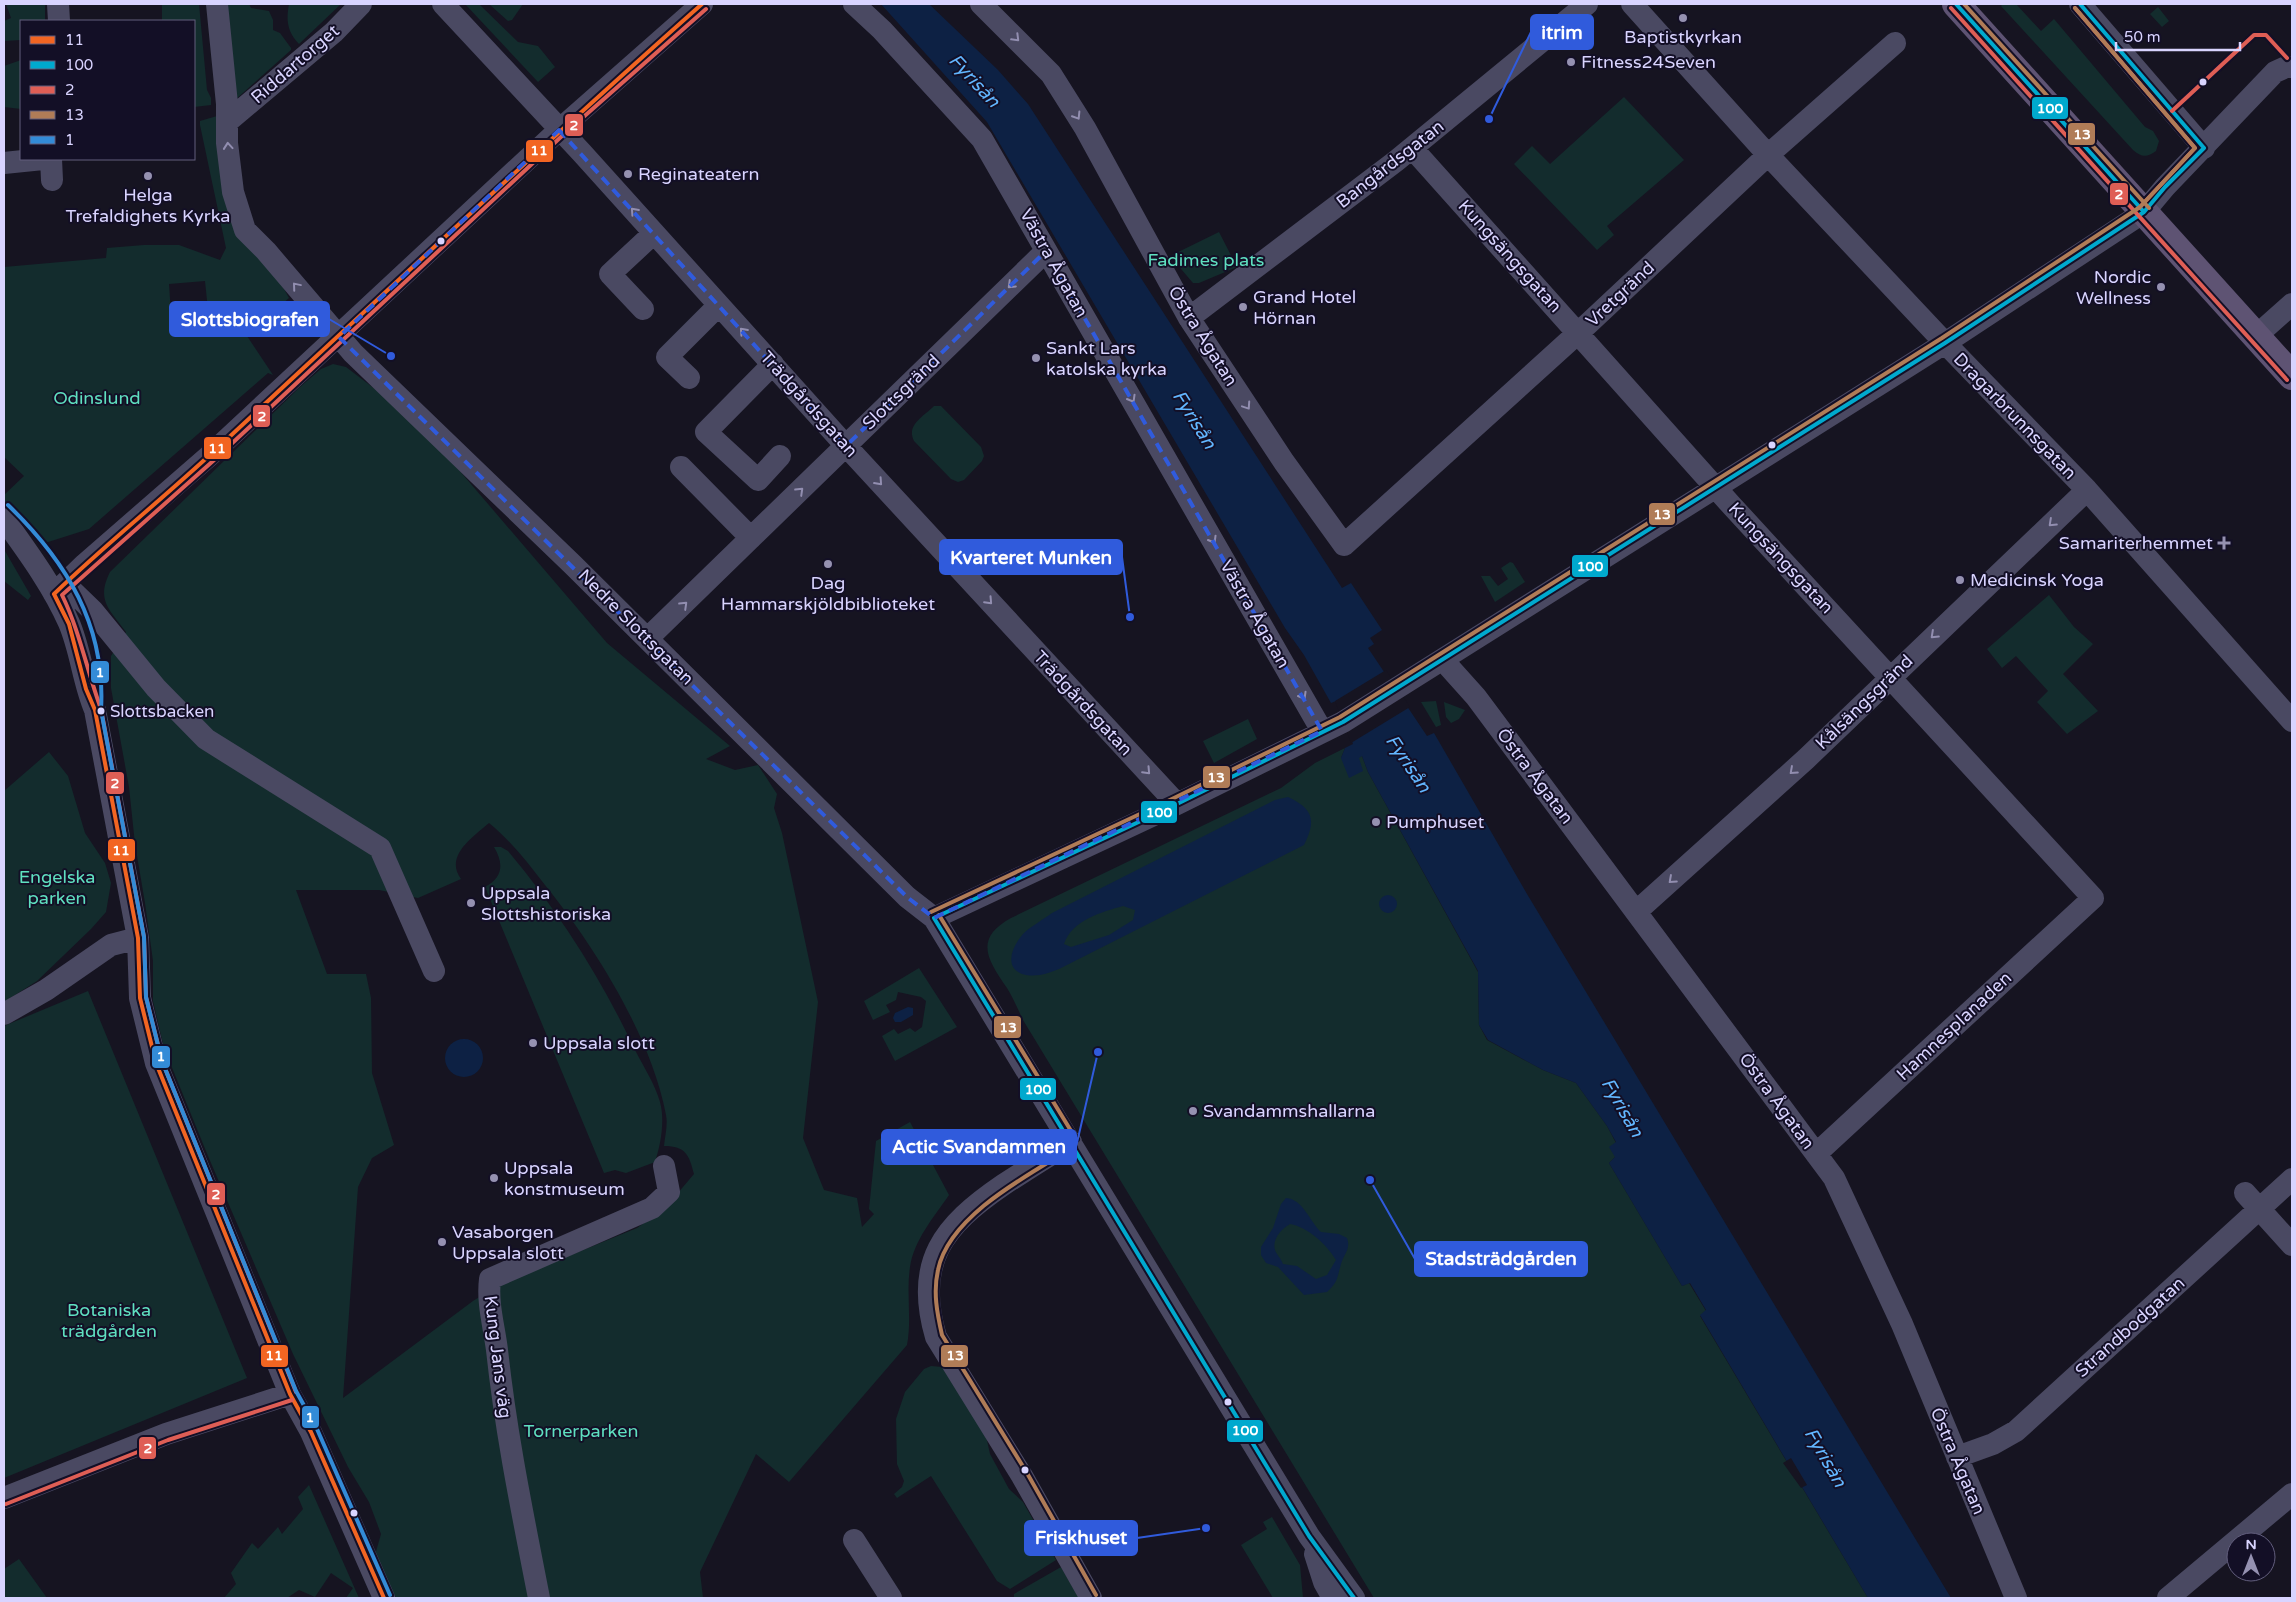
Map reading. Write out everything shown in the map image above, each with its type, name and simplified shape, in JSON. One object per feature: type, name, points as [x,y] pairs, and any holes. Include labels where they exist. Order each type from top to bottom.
[{"type":"main road","points":[[1956,4],[2292,376]]},
{"type":"street","points":[[58,4],[58,20]]},
{"type":"street","name":"Nedre Slottsgatan","points":[[217,4],[233,192],[245,230],[266,251],[353,353],[648,638],[818,811],[907,897],[934,918]]},
{"type":"street","name":"Riddartorget","points":[[227,122],[334,32],[361,4]]},
{"type":"street","name":"Trädgårdsgatan","points":[[442,4],[560,130],[846,446],[1177,804]]},
{"type":"street","points":[[60,589],[90,559],[209,456],[339,337],[560,130],[702,4]]},
{"type":"street","name":"Västra Ågatan","points":[[854,4],[882,30],[982,139],[1322,731]]},
{"type":"street","name":"Östra Ågatan","points":[[981,4],[1051,74],[1084,128],[1189,318],[1284,462],[1344,545]]},
{"type":"street","name":"Bangårdsgatan","points":[[1189,318],[1412,148],[1587,4]]},
{"type":"street","name":"Dragarbrunnsgatan","points":[[1632,4],[1768,154],[1945,344],[2087,490],[2292,721]]},
{"type":"street","points":[[2080,4],[2204,148]]},
{"type":"street","name":"Vretgränd","points":[[1344,545],[1573,338],[1768,154],[1895,43]]},
{"type":"street","points":[[1354,1598],[1309,1536],[934,918],[1177,804],[1343,722],[1414,678],[1715,486],[1945,344],[2144,212],[2275,72],[2286,67],[2292,67]]},
{"type":"street","name":"Kungsängsgatan","points":[[1412,148],[1573,338],[1715,486],[2093,898]]},
{"type":"street","points":[[4,163],[42,163]]},
{"type":"street","points":[[643,309],[610,274],[654,233]]},
{"type":"street","name":"Slottsgränd","points":[[648,638],[1046,251]]},
{"type":"street","points":[[2256,336],[2292,304]]},
{"type":"street","points":[[689,378],[667,357],[719,305]]},
{"type":"street","points":[[773,364],[706,432],[758,480],[780,456]]},
{"type":"street","points":[[681,467],[751,538]]},
{"type":"street","name":"Kålsängsgränd","points":[[1637,911],[1806,759],[2087,490]]},
{"type":"street","points":[[4,510],[19,523],[42,550],[60,589],[86,689],[95,710],[138,938],[140,998],[156,1063],[290,1394],[311,1432],[384,1598]]},
{"type":"street","points":[[4,519],[60,589],[76,603],[88,640],[98,689],[95,710]]},
{"type":"street","points":[[60,589],[93,611],[156,688],[206,739],[380,848],[434,971]]},
{"type":"street","points":[[88,640],[90,630],[96,627],[108,630]]},
{"type":"street","name":"Östra Ågatan","points":[[1446,657],[1454,672],[1637,911],[1834,1178],[1849,1205],[1902,1324],[2016,1598]]},
{"type":"street","name":"Hamnesplanaden","points":[[1816,1154],[2093,898]]},
{"type":"street","points":[[4,1014],[46,990],[111,945],[138,938]]},
{"type":"street","points":[[1071,1142],[975,1205],[959,1219],[947,1234],[934,1257],[927,1294],[936,1337],[1022,1476],[1090,1598]]},
{"type":"street","name":"Kung Jans väg","points":[[539,1598],[502,1402],[493,1319],[488,1298],[490,1279],[652,1208],[669,1192],[664,1166]]},
{"type":"street","name":"Strandbodgatan","points":[[1957,1457],[1993,1444],[2016,1431],[2292,1179]]},
{"type":"street","points":[[2245,1193],[2292,1245]]},
{"type":"street","points":[[4,1498],[166,1434],[290,1394]]},
{"type":"street","points":[[2168,1598],[2292,1494]]},
{"type":"street","points":[[1309,1536],[1324,1582],[1333,1598]]},
{"type":"street","points":[[854,1540],[891,1598]]},
{"type":"highlighted area","points":[[559,130],[846,446],[1046,251],[1322,731],[934,918],[907,897],[339,337]]},
{"type":"green space","points":[[6,4],[45,4],[45,20],[20,20],[20,40],[4,41],[4,21],[11,18]]},
{"type":"green space","points":[[162,4],[199,4],[207,90],[211,98],[211,105],[195,107],[195,20],[162,20]]},
{"type":"green space","points":[[221,4],[249,4],[251,8],[269,11],[273,20],[273,30],[280,33],[291,48],[235,100]]},
{"type":"green space","points":[[289,4],[341,4],[299,44],[288,26]]},
{"type":"green space","points":[[465,4],[479,4],[518,42],[538,46],[555,67],[538,82]]},
{"type":"green space","points":[[489,4],[523,4],[512,20],[508,21]]},
{"type":"green space","points":[[2003,4],[2016,4],[2041,31],[2054,19],[2145,127],[2153,131],[2159,141],[2156,151],[2144,156],[2133,150],[2001,6]]},
{"type":"green space","points":[[2158,7],[2169,21],[2162,27],[2150,14]]},
{"type":"green space","points":[[20,60],[20,109],[4,107],[4,66]]},
{"type":"green space","points":[[1624,97],[1684,160],[1607,226],[1614,235],[1597,250],[1514,164],[1532,146],[1550,164]]},
{"type":"green space","name":"Odinslund","points":[[217,116],[230,190],[289,298],[260,323],[255,318],[241,327],[273,375],[268,373],[89,529],[45,543],[4,502],[4,495],[24,476],[4,457],[4,267],[106,258],[107,248],[144,245],[179,245],[220,260],[226,248],[200,121]],"holes":[[[205,281],[208,310],[171,314],[169,284]]]},
{"type":"green space","name":"Fadimes plats","points":[[1219,232],[1237,267],[1199,283],[1193,283],[1170,256]]},
{"type":"green space","name":"Tornerparken","points":[[333,364],[346,367],[417,421],[607,643],[730,746],[706,759],[735,770],[758,765],[777,794],[774,808],[782,833],[818,1002],[803,1138],[824,1190],[857,1198],[862,1227],[874,1214],[869,1209],[876,1141],[910,1122],[949,1195],[925,1229],[912,1257],[909,1277],[907,1345],[789,1482],[756,1454],[700,1572],[703,1598],[396,1598],[375,1555],[381,1534],[369,1502],[348,1467],[293,1354],[164,1048],[153,1001],[153,961],[135,844],[129,787],[111,688],[111,656],[126,632],[106,604],[104,590],[110,572],[300,387],[321,369]],"holes":[[[489,823],[525,860],[564,909],[619,994],[648,1054],[659,1085],[667,1119],[664,1146],[671,1146],[682,1150],[688,1157],[694,1174],[666,1207],[637,1228],[500,1284],[473,1301],[343,1398],[358,1187],[372,1158],[394,1145],[372,1073],[371,998],[366,974],[327,974],[296,890],[379,890],[418,898],[461,879],[456,863],[458,855],[463,848]]]},
{"type":"green space","points":[[934,406],[941,406],[981,447],[984,456],[982,461],[964,480],[958,482],[951,479],[914,441],[912,430],[914,426]]},
{"type":"green space","points":[[5,551],[31,596],[28,600],[4,581]]},
{"type":"green space","points":[[1510,562],[1513,563],[1525,582],[1495,602],[1481,576],[1490,576],[1498,586],[1508,579],[1501,568]]},
{"type":"green space","points":[[2049,595],[2074,627],[2093,644],[2063,674],[2098,711],[2067,734],[2037,702],[2048,691],[2016,656],[2002,668],[1987,649]]},
{"type":"green space","points":[[1436,701],[1441,725],[1436,727],[1421,702]]},
{"type":"green space","points":[[1444,702],[1465,710],[1459,719],[1451,723],[1446,717]]},
{"type":"green space","points":[[1248,719],[1257,739],[1214,763],[1203,741]]},
{"type":"green space","points":[[1345,748],[1341,758],[1362,756],[1368,772],[1478,972],[1479,1025],[1487,1040],[1543,1070],[1576,1083],[1607,1126],[1616,1143],[1615,1157],[1609,1163],[1682,1286],[1689,1283],[1706,1311],[1700,1316],[1868,1598],[1374,1598],[1023,1020],[994,968],[988,950],[988,942],[992,934],[999,926],[1011,918],[1281,788],[1315,763]]},
{"type":"green space","name":"Engelska parken","points":[[49,752],[68,776],[85,833],[105,863],[111,883],[106,912],[37,981],[4,1002],[4,791]]},
{"type":"green space","points":[[494,847],[501,847],[508,851],[545,898],[578,946],[622,1023],[660,1102],[662,1116],[661,1140],[655,1162],[626,1173],[615,1170],[604,1173],[485,887],[495,879],[500,870],[499,859]]},
{"type":"green space","points":[[919,968],[957,1027],[895,1061],[882,1036],[894,1029],[898,1034],[910,1028],[915,1032],[922,1027],[926,1001],[921,997],[898,992],[896,1000],[886,1005],[890,1012],[873,1020],[864,1001]]},
{"type":"green space","name":"Botaniska trädgården","points":[[88,991],[247,1378],[4,1478],[4,1026]]},
{"type":"green space","points":[[931,1366],[942,1367],[986,1436],[990,1454],[1009,1489],[1023,1502],[1056,1560],[1010,1589],[997,1581],[931,1476],[897,1498],[894,1494],[902,1487],[904,1481],[897,1464],[896,1419],[905,1392],[924,1369]]},
{"type":"green space","points":[[309,1485],[359,1598],[346,1598],[353,1588],[331,1573],[315,1597],[299,1590],[287,1598],[224,1598],[236,1584],[231,1573],[252,1543],[258,1549],[278,1527],[282,1534],[303,1509],[298,1497]]},
{"type":"green space","points":[[1272,1517],[1300,1565],[1303,1598],[1273,1598],[1241,1545],[1267,1529],[1263,1522]]},
{"type":"green space","points":[[19,1559],[47,1598],[4,1598],[4,1569]]},
{"type":"green space","points":[[1061,1567],[1079,1598],[1014,1598],[1014,1594]]},
{"type":"water","name":"Fyrisån","points":[[881,4],[929,4],[998,70],[1028,104],[1342,588],[1351,583],[1382,630],[1370,638],[1374,644],[1368,648],[1427,736],[1434,733],[1527,894],[1951,1598],[1868,1598],[1700,1315],[1706,1310],[1690,1283],[1682,1286],[1609,1163],[1615,1157],[1609,1147],[1616,1142],[1607,1126],[1576,1083],[1543,1070],[1488,1040],[1479,1025],[1478,971],[1368,772],[1362,756],[1359,758],[1363,771],[1349,778],[1341,758],[1345,748],[1353,744],[1336,701],[1331,703],[1304,655],[1285,628],[987,122]]},
{"type":"water","points":[[1288,797],[1308,811],[1311,822],[1304,845],[1059,969],[1042,975],[1029,975],[1015,970],[1011,958],[1017,942],[1026,931],[1052,913],[1275,800]],"holes":[[[1123,906],[1135,910],[1133,920],[1109,935],[1071,947],[1064,944],[1074,929],[1089,918]]]},
{"type":"water","points":[[1388,895],[1396,900],[1397,904],[1392,912],[1388,913],[1380,908],[1379,904],[1384,896]]},
{"type":"water","points":[[908,1007],[913,1008],[913,1015],[901,1022],[895,1022],[893,1018],[895,1013]]},
{"type":"water","points":[[464,1039],[477,1045],[483,1058],[477,1071],[464,1077],[451,1071],[445,1058],[451,1045]]},
{"type":"water","points":[[1286,1198],[1292,1199],[1302,1207],[1321,1232],[1339,1234],[1347,1238],[1348,1248],[1337,1280],[1327,1292],[1304,1295],[1278,1267],[1266,1263],[1261,1255],[1261,1247],[1273,1228],[1281,1204]],"holes":[[[1290,1224],[1310,1233],[1328,1248],[1336,1260],[1327,1275],[1316,1279],[1297,1266],[1283,1264],[1275,1249],[1275,1241],[1277,1236],[1287,1226]]]},
{"type":"pier","points":[[1386,670],[1410,707],[1351,743],[1335,701]]},
{"type":"pier","points":[[1791,1458],[1807,1485],[1801,1488],[1783,1463]]},
{"type":"transit line","name":"11","points":[[54,594],[212,453],[517,171],[702,4]]},
{"type":"transit line","name":"100","points":[[1956,4],[2144,212]]},
{"type":"transit line","name":"13","points":[[1964,4],[2149,208]]},
{"type":"transit line","name":"100","points":[[2080,4],[2204,148]]},
{"type":"transit line","name":"2","points":[[1951,8],[2287,380]]},
{"type":"transit line","name":"2","points":[[2075,8],[2195,148],[2139,208]]},
{"type":"transit line","name":"13","points":[[931,912],[1174,798],[1340,717],[1942,338],[2140,207],[2195,148],[2075,8]]},
{"type":"transit line","name":"2","points":[[296,1392],[162,1061],[146,997],[144,937],[101,709],[79,637],[62,595],[213,461],[563,135],[706,9]]},
{"type":"transit line","name":"2","points":[[2172,111],[2254,35],[2266,35],[2287,58]]},
{"type":"transit line","name":"100","points":[[934,918],[1177,804],[1343,722],[1945,343],[2144,212],[2165,187],[2204,148]]},
{"type":"transit line","name":"1","points":[[8,505],[48,549],[65,573],[89,623],[97,651],[101,679],[101,710],[144,937],[146,997],[162,1061],[296,1391],[317,1429],[390,1595]]},
{"type":"transit line","name":"11","points":[[54,594],[69,624],[86,689],[95,710],[138,938],[140,998],[156,1063],[290,1394],[311,1432],[384,1598]]},
{"type":"transit line","name":"13","points":[[939,915],[1076,1139]]},
{"type":"transit line","name":"100","points":[[934,918],[1309,1536],[1354,1598]]},
{"type":"transit line","name":"13","points":[[1074,1147],[994,1198],[974,1214],[958,1231],[945,1250],[938,1270],[936,1294],[942,1335],[1027,1473],[1096,1595]]},
{"type":"transit line","name":"2","points":[[6,1504],[168,1440],[292,1400]]},
{"type":"place","name":"Baptistkyrkan","points":[[1683,18]]},
{"type":"place","name":"Fitness24Seven","points":[[1571,62]]},
{"type":"place","name":"itrim","points":[[1489,119]]},
{"type":"place","name":"Reginateatern","points":[[628,174]]},
{"type":"place","name":"Helga Trefaldighets Kyrka","points":[[148,176]]},
{"type":"place","name":"Nordic Wellness","points":[[2161,287]]},
{"type":"place","name":"Grand Hotel Hörnan","points":[[1243,307]]},
{"type":"place","name":"Slottsbiografen","points":[[391,356]]},
{"type":"place","name":"Sankt Lars katolska kyrka","points":[[1036,358]]},
{"type":"place","name":"Samariterhemmet","points":[[2224,543]]},
{"type":"place","name":"Dag Hammarskjöldbiblioteket","points":[[828,564]]},
{"type":"place","name":"Medicinsk Yoga","points":[[1960,580]]},
{"type":"place","name":"Kvarteret Munken","points":[[1130,617]]},
{"type":"place","name":"Slottsbacken","points":[[101,711]]},
{"type":"place","name":"Pumphuset","points":[[1376,822]]},
{"type":"place","name":"Uppsala Slottshistoriska","points":[[471,903]]},
{"type":"place","name":"Uppsala slott","points":[[533,1043]]},
{"type":"place","name":"Actic Svandammen","points":[[1098,1052]]},
{"type":"place","name":"Svandammshallarna","points":[[1193,1111]]},
{"type":"place","name":"Uppsala konstmuseum","points":[[494,1178]]},
{"type":"place","name":"Stadsträdgården","points":[[1370,1180]]},
{"type":"place","name":"Vasaborgen Uppsala slott","points":[[442,1242]]},
{"type":"place","name":"Friskhuset","points":[[1206,1528]]}]
